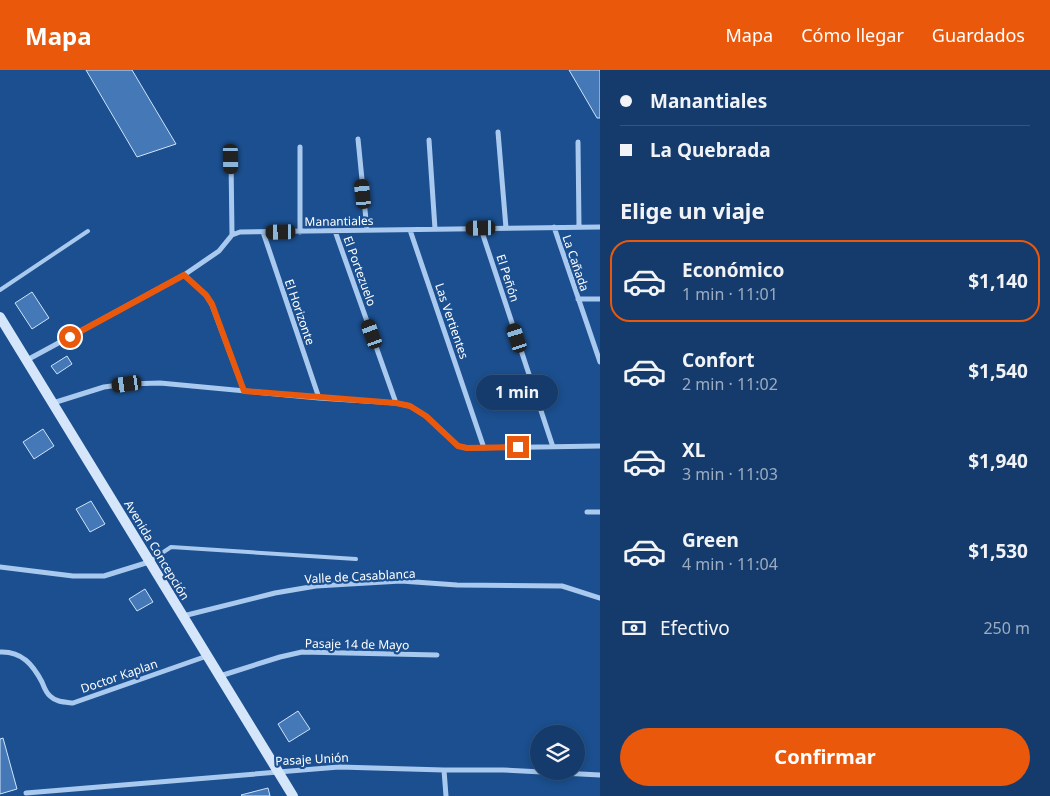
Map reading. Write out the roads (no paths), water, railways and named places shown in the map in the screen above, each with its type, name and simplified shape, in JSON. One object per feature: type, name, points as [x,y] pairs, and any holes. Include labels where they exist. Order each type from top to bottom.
[{"type":"main road","name":"Avenida Concepción","points":[[0,318],[293,796]]},
{"type":"street","points":[[498,132],[506,228]]},
{"type":"street","points":[[358,139],[367,230]]},
{"type":"street","points":[[429,140],[435,229]]},
{"type":"street","points":[[578,142],[579,227]]},
{"type":"street","points":[[300,147],[300,232]]},
{"type":"street","points":[[26,360],[184,275],[219,251],[232,235],[231,159]]},
{"type":"street","name":"La Cañada","points":[[554,227],[600,362]]},
{"type":"street","name":"Manantiales","points":[[232,235],[240,232],[600,227]]},
{"type":"street","name":"El Peñón","points":[[481,228],[553,447]]},
{"type":"street","name":"Las Vertientes","points":[[410,230],[484,448]]},
{"type":"street","name":"El Portezuelo","points":[[334,231],[396,403]]},
{"type":"street","name":"El Horizonte","points":[[263,232],[319,398]]},
{"type":"street","points":[[184,275],[206,295],[212,304],[244,391]]},
{"type":"street","points":[[578,299],[600,299]]},
{"type":"street","points":[[53,404],[104,388],[127,384],[160,383],[319,398],[396,403],[410,406],[426,416],[458,446],[467,448],[600,446]]},
{"type":"street","points":[[587,512],[600,512]]},
{"type":"street","points":[[0,567],[73,576],[104,576],[149,562]]},
{"type":"street","name":"Valle de Casablanca","points":[[183,617],[275,593],[316,586],[401,581],[457,585],[562,586],[600,598]]},
{"type":"street","name":"Doctor Kaplan","points":[[0,652],[20,655],[29,662],[48,695],[55,700],[72,703],[207,656]]},
{"type":"street","name":"Pasaje 14 de Mayo","points":[[219,676],[302,652],[437,655]]},
{"type":"street","name":"Pasaje Unión","points":[[26,792],[339,767],[503,770],[600,775]]},
{"type":"street","points":[[444,770],[446,796]]},
{"type":"lane","points":[[0,290],[88,232]]},
{"type":"lane","points":[[149,562],[171,547],[356,559]]}]
